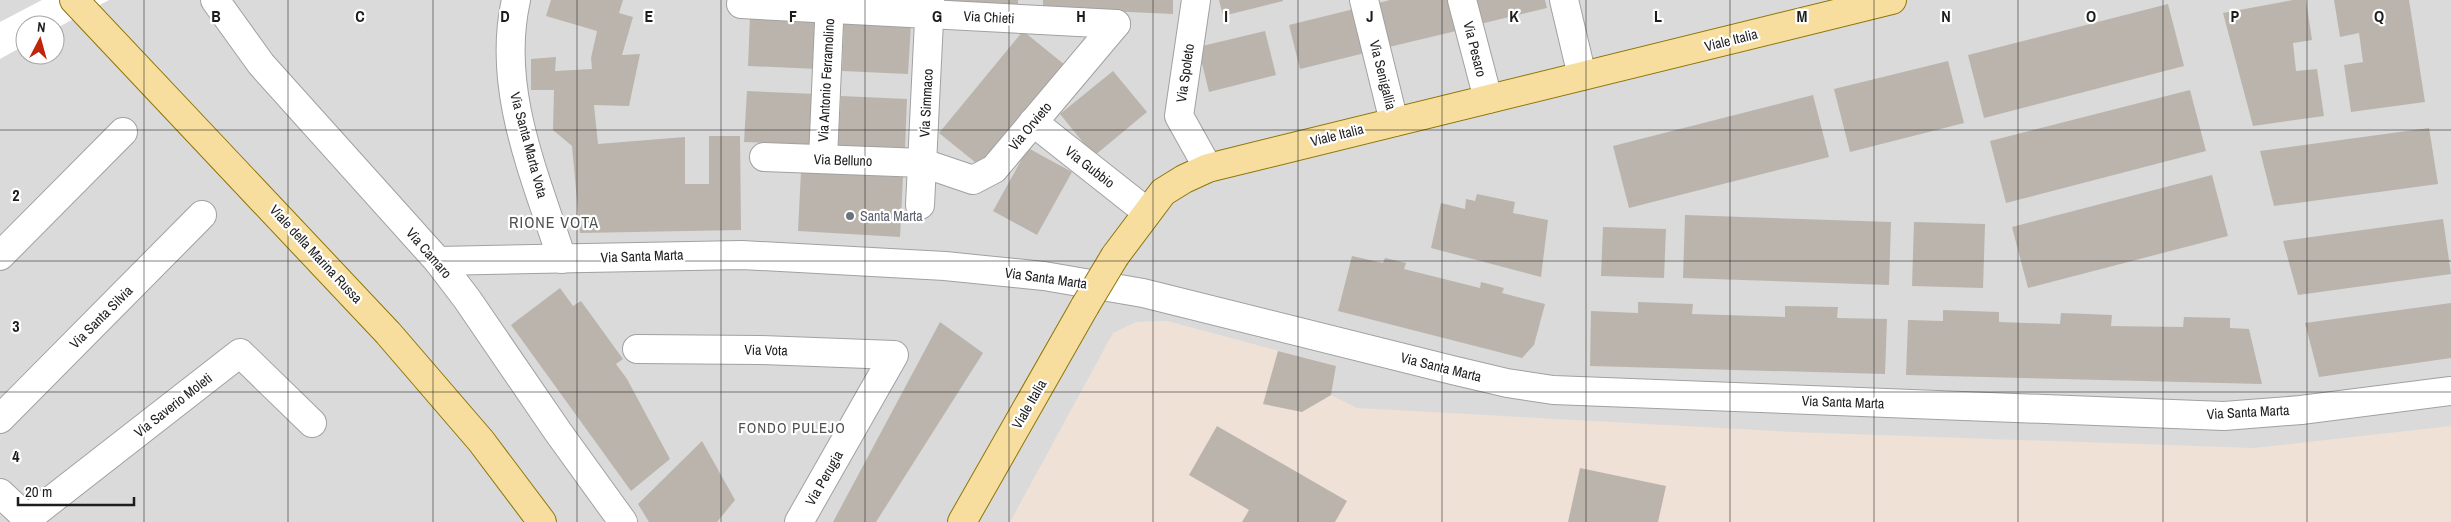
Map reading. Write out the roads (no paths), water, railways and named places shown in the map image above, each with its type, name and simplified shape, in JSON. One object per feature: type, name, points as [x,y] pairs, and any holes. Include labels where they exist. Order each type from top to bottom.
[{"type":"main road","name":"Viale della Marina Russa","points":[[74,0],[247,181],[388,333],[480,441],[542,522]]},
{"type":"main road","name":"Viale Italia","points":[[962,522],[1115,256],[1163,192],[1184,179],[1208,168],[1892,0]]},
{"type":"street","name":"Via Camaro","points":[[215,0],[267,72],[438,261],[467,299],[558,432],[623,522]]},
{"type":"street","name":"Via Santa Marta Vota","points":[[516,0],[510,46],[511,78],[516,107],[562,259]]},
{"type":"street","name":"Via Spoleto","points":[[1196,0],[1179,116],[1208,168]]},
{"type":"street","name":"Via Senigallia","points":[[1364,0],[1394,122]]},
{"type":"street","name":"Via Pesaro","points":[[1462,0],[1488,99]]},
{"type":"street","points":[[1564,0],[1582,76]]},
{"type":"street","name":"Via Chieti","points":[[741,4],[830,4],[1030,10],[1116,24]]},
{"type":"street","name":"Via Antonio Ferramolino","points":[[823,159],[830,4]]},
{"type":"street","name":"Via Simmaco","points":[[920,205],[930,7]]},
{"type":"street","name":"Via Orvieto","points":[[923,163],[973,180],[994,169],[1116,24]]},
{"type":"street","name":"Via Gubbio","points":[[1033,122],[1147,212]]},
{"type":"street","points":[[0,256],[123,132]]},
{"type":"street","name":"Via Belluno","points":[[764,157],[923,163]]},
{"type":"street","name":"Via Santa Silvia","points":[[0,419],[202,215]]},
{"type":"street","name":"Via Santa Marta","points":[[438,261],[770,256],[945,266],[1044,276],[1143,293],[1452,370],[1507,383],[1553,390],[2224,416],[2301,410],[2451,391]]},
{"type":"street","name":"Via Vota","points":[[637,349],[760,350],[894,355]]},
{"type":"street","name":"Via Saverio Moleti","points":[[29,520],[240,353],[312,423]]},
{"type":"street","name":"Via Perugia","points":[[799,522],[894,355]]},
{"type":"street","points":[[0,493],[29,520]]},
{"type":"place","name":"Santa Marta","points":[[850,216]]},
{"type":"district","name":"RIONE VOTA","points":[[554,222]]},
{"type":"district","name":"FONDO PULEJO","points":[[792,428]]}]
